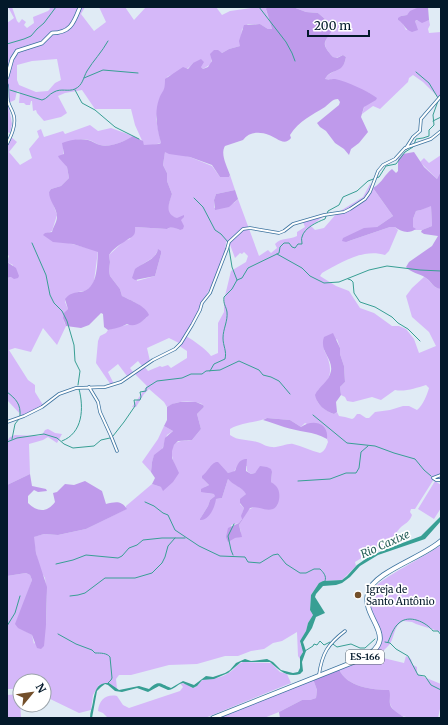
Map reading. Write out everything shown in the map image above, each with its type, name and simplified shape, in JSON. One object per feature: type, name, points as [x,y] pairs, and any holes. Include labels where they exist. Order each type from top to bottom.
[{"type":"main road","name":"ES-166","points":[[213,718],[361,659],[376,650],[380,639],[368,602],[368,594],[371,586],[376,580],[428,551],[441,541]]},
{"type":"street","points":[[7,77],[12,59],[17,52],[42,43],[52,33],[60,33],[67,30],[74,22],[80,7]]},
{"type":"street","points":[[7,84],[9,91],[8,99],[14,116],[14,124],[7,144]]},
{"type":"street","points":[[7,422],[42,407],[59,394],[76,388],[105,387],[121,382],[152,360],[175,348],[181,343],[192,326],[202,303],[210,293],[229,242],[243,229],[250,228],[279,233],[293,224],[324,215],[344,212],[365,199],[370,192],[378,171],[383,165],[406,148],[413,137],[420,131],[421,119],[441,96]]},
{"type":"street","points":[[406,148],[431,139],[441,131]]},
{"type":"street","points":[[90,387],[98,402],[100,412],[117,451]]},
{"type":"street","points":[[441,475],[433,478],[436,480],[441,480]]},
{"type":"street","points":[[319,676],[323,655],[331,642],[345,631]]},
{"type":"shaded area","points":[[8,7],[12,7],[19,23],[22,19],[26,22],[24,25],[27,28],[34,23],[33,17],[48,11],[50,9],[49,7],[85,7],[81,14],[94,31],[106,22],[99,7],[125,7],[134,20],[146,7],[216,7],[222,15],[230,11],[251,8],[250,7],[267,7],[266,10],[272,29],[268,29],[260,24],[248,24],[242,29],[240,46],[222,53],[219,52],[212,58],[211,64],[203,69],[201,65],[193,63],[185,70],[167,77],[165,90],[160,97],[156,119],[161,143],[144,145],[135,125],[131,109],[95,109],[82,90],[65,93],[58,96],[67,113],[61,117],[44,121],[36,110],[33,111],[32,101],[30,105],[19,103],[20,92],[17,91],[15,100],[8,103],[12,124],[10,133],[7,132],[7,23],[14,18]],"holes":[[[57,59],[61,80],[55,83],[48,91],[36,92],[19,85],[17,80],[17,65],[32,61]]]},
{"type":"shaded area","points":[[267,7],[293,7],[306,12],[318,13],[332,25],[333,28],[325,42],[326,48],[333,57],[337,58],[343,55],[346,57],[345,63],[340,69],[328,75],[325,79],[335,79],[346,82],[377,98],[364,107],[361,117],[368,132],[359,143],[351,149],[349,155],[344,149],[335,143],[326,131],[317,123],[339,105],[340,102],[336,99],[302,122],[290,135],[291,138],[286,142],[280,141],[265,134],[254,133],[248,135],[243,140],[225,146],[223,153],[230,175],[229,177],[220,177],[212,165],[190,157],[165,152],[163,165],[167,173],[167,181],[172,194],[168,208],[170,214],[177,218],[184,215],[181,220],[184,226],[183,229],[180,230],[172,227],[167,229],[135,227],[135,233],[133,236],[112,251],[109,255],[110,276],[120,289],[122,296],[141,306],[149,315],[142,322],[133,325],[127,324],[108,330],[104,327],[103,314],[101,313],[89,325],[81,328],[66,326],[63,318],[64,313],[68,309],[65,299],[76,292],[87,290],[91,286],[96,276],[98,252],[73,244],[53,242],[43,235],[45,233],[52,232],[57,219],[57,214],[49,192],[51,189],[61,186],[69,178],[67,167],[58,156],[64,154],[62,143],[82,139],[108,146],[122,142],[133,136],[143,141],[144,145],[161,143],[156,115],[157,104],[164,88],[165,79],[183,67],[188,69],[193,63],[201,59],[204,62],[201,67],[203,69],[208,67],[212,61],[210,54],[214,50],[218,50],[222,53],[240,46],[239,41],[244,25],[260,24],[268,29],[272,29],[266,9]]},
{"type":"shaded area","points":[[293,7],[419,7],[407,15],[401,16],[398,20],[402,22],[406,30],[416,25],[415,21],[429,20],[429,33],[441,32],[441,97],[439,98],[423,82],[413,75],[409,78],[408,82],[380,109],[373,106],[362,114],[369,93],[337,80],[325,79],[343,65],[346,57],[343,55],[336,58],[333,57],[326,48],[325,41],[332,25],[318,13],[306,12]]},
{"type":"shaded area","points":[[419,7],[428,7],[429,20],[422,23],[417,20],[415,21],[418,30],[412,32],[409,31],[398,20],[398,18],[407,15],[410,11]]},
{"type":"shaded area","points":[[90,125],[98,131],[111,128],[133,136],[122,142],[109,146],[100,145],[85,139],[78,139],[63,148],[64,162],[67,167],[69,178],[61,186],[51,189],[49,192],[57,215],[52,231],[48,233],[65,242],[98,251],[94,281],[92,286],[85,291],[78,292],[66,298],[65,302],[68,309],[64,315],[64,321],[66,326],[57,345],[43,328],[31,352],[15,348],[9,350],[28,380],[35,385],[35,392],[43,405],[23,417],[7,400],[7,278],[11,277],[13,265],[7,262],[9,256],[7,254],[7,140],[11,137],[17,142],[9,152],[20,165],[32,158],[29,149],[39,137],[37,131],[41,129],[44,137],[63,131],[65,134]]},
{"type":"shaded area","points":[[165,151],[190,157],[212,166],[220,177],[229,177],[230,175],[235,190],[216,194],[214,208],[234,203],[238,199],[259,256],[268,250],[271,253],[277,248],[275,244],[280,240],[297,236],[297,232],[305,227],[303,222],[318,215],[325,215],[311,226],[315,230],[324,228],[337,213],[363,197],[370,184],[393,216],[377,227],[346,242],[390,227],[395,227],[398,230],[389,251],[385,255],[368,253],[360,255],[336,265],[322,273],[320,276],[336,286],[349,291],[360,308],[374,313],[392,326],[399,326],[406,329],[414,339],[419,353],[436,346],[429,332],[412,317],[406,296],[424,277],[434,286],[441,289],[441,483],[434,479],[415,509],[411,509],[411,518],[385,544],[355,562],[356,566],[342,580],[323,581],[319,583],[311,595],[310,610],[313,615],[300,643],[303,651],[300,659],[298,656],[297,632],[282,641],[273,643],[264,649],[251,651],[238,656],[225,656],[197,664],[169,665],[131,675],[119,675],[116,679],[117,689],[109,683],[99,685],[93,695],[91,710],[79,713],[52,700],[52,673],[12,673],[12,689],[7,689],[7,576],[26,573],[30,575],[32,580],[27,595],[25,631],[32,635],[34,644],[46,625],[47,596],[45,578],[40,570],[33,537],[44,534],[58,535],[86,529],[126,509],[126,506],[152,484],[161,487],[174,463],[172,448],[175,443],[192,440],[201,429],[197,414],[204,407],[202,404],[184,402],[175,403],[167,407],[164,402],[149,389],[136,407],[132,407],[147,386],[134,373],[142,366],[138,361],[130,368],[133,372],[127,376],[118,364],[108,372],[114,384],[111,385],[96,363],[98,341],[100,336],[108,330],[141,322],[147,317],[141,306],[122,296],[120,289],[110,276],[109,255],[124,241],[130,239],[135,227],[167,229],[174,227],[180,230],[181,220],[172,216],[168,211],[172,194],[167,181],[167,173],[163,165]],"holes":[[[226,242],[229,242],[235,258],[240,253],[242,254],[244,252],[248,256],[246,262],[231,271],[224,300],[224,312],[218,323],[218,353],[211,356],[203,347],[186,336],[214,280],[225,252]],[[158,250],[161,254],[155,276],[137,281],[138,267],[154,257]],[[169,338],[179,343],[178,345],[187,351],[187,358],[171,368],[168,365],[162,367],[160,366],[148,371],[144,366],[150,361],[147,348]],[[337,339],[344,366],[345,382],[340,387],[341,395],[345,397],[347,401],[353,402],[372,397],[381,400],[395,390],[407,390],[426,385],[429,388],[424,400],[417,410],[409,406],[403,406],[375,412],[369,418],[357,414],[352,419],[339,416],[337,412],[334,414],[322,407],[317,401],[318,390],[327,381],[330,372],[329,361],[324,350]],[[267,418],[290,420],[301,427],[305,423],[327,434],[328,442],[326,447],[320,453],[293,444],[270,447],[230,435],[230,429],[239,425]],[[247,466],[247,471],[251,474],[257,471],[272,472],[271,482],[278,491],[279,495],[277,506],[254,507],[248,510],[239,525],[241,532],[238,537],[235,538],[231,525],[239,523],[242,519],[244,508],[240,504],[246,492],[228,479],[222,498],[216,499],[200,519],[210,500],[215,496],[215,494],[207,493],[205,487],[209,485],[203,479],[210,467],[228,473],[234,472],[236,468]]]},
{"type":"shaded area","points":[[414,152],[424,167],[437,179],[441,171],[441,289],[434,286],[426,278],[410,271],[406,267],[409,262],[432,246],[438,236],[424,234],[421,232],[422,230],[432,226],[431,206],[416,211],[413,219],[413,227],[416,229],[411,232],[405,232],[395,227],[390,227],[346,242],[342,241],[343,238],[364,228],[377,227],[393,216],[373,188],[392,169],[396,173],[398,171],[398,159],[403,154]]},
{"type":"shaded area","points":[[441,155],[441,171],[437,179],[420,162],[424,158],[429,163]]},
{"type":"shaded area","points":[[235,190],[238,199],[229,207],[215,210],[214,200],[216,194]]},
{"type":"shaded area","points":[[431,205],[432,226],[422,230],[414,230],[413,219],[416,211]]},
{"type":"shaded area","points":[[158,249],[161,251],[161,254],[155,276],[135,280],[132,278],[135,269],[152,259],[157,253]]},
{"type":"shaded area","points":[[7,262],[16,268],[19,276],[18,278],[7,278]]},
{"type":"shaded area","points":[[333,333],[340,348],[340,354],[344,366],[345,382],[340,387],[341,395],[336,402],[337,412],[334,414],[322,407],[315,395],[330,375],[331,366],[323,346],[323,342],[324,337]]},
{"type":"shaded area","points":[[180,402],[196,402],[203,405],[204,407],[197,414],[201,429],[192,440],[178,441],[174,445],[172,458],[179,473],[173,482],[163,491],[161,487],[152,484],[155,478],[151,472],[152,462],[154,455],[163,448],[165,438],[173,431],[164,426],[167,420],[167,407]]},
{"type":"shaded area","points":[[267,418],[290,420],[301,427],[310,423],[319,424],[325,429],[327,439],[317,434],[289,429],[263,420]]},
{"type":"shaded area","points":[[164,426],[173,431],[167,435],[162,450],[154,456],[151,472],[142,462],[158,439]]},
{"type":"shaded area","points":[[48,429],[55,433],[62,434],[57,443],[48,437],[29,444],[30,474],[7,485],[7,441],[10,437],[15,435],[42,435],[45,430]]},
{"type":"shaded area","points":[[247,459],[246,471],[251,474],[255,473],[260,466],[271,469],[271,482],[278,489],[279,500],[277,506],[270,510],[256,507],[250,508],[239,525],[242,537],[235,538],[228,542],[226,537],[228,528],[239,523],[242,519],[241,516],[244,508],[240,503],[240,499],[246,494],[228,479],[222,498],[216,499],[209,516],[203,520],[200,520],[210,500],[215,496],[214,494],[201,492],[201,489],[209,485],[202,478],[202,476],[216,462],[218,462],[228,473],[235,471],[240,462]]},
{"type":"shaded area","points":[[30,474],[32,486],[46,489],[47,491],[38,492],[34,490],[28,496],[28,503],[38,510],[45,510],[52,506],[55,502],[53,493],[57,492],[65,484],[74,485],[85,481],[102,491],[106,504],[115,502],[120,503],[127,509],[86,529],[58,535],[44,534],[34,537],[36,553],[47,587],[44,646],[41,649],[37,648],[32,635],[18,628],[15,624],[32,580],[30,575],[26,573],[7,576],[7,485]]},
{"type":"shaded area","points":[[435,481],[441,485],[441,508],[434,519],[418,509]]},
{"type":"shaded area","points":[[441,516],[441,521],[425,539],[378,555],[360,566],[342,583],[323,586],[315,597],[325,613],[316,617],[312,628],[303,642],[306,651],[302,662],[303,671],[300,674],[287,674],[280,670],[270,662],[241,662],[228,673],[214,679],[202,680],[193,688],[183,683],[170,690],[159,686],[148,692],[137,688],[122,692],[115,691],[105,684],[97,691],[92,718],[90,718],[97,688],[101,684],[105,683],[109,683],[119,690],[139,686],[149,689],[157,683],[171,688],[183,681],[194,685],[206,676],[213,677],[225,673],[236,663],[245,659],[251,661],[267,659],[273,662],[281,670],[293,673],[298,672],[300,668],[300,657],[303,652],[300,641],[313,615],[310,610],[311,595],[319,583],[323,581],[342,580],[357,565],[367,558],[421,536]]},
{"type":"shaded area","points":[[441,545],[441,632],[412,622],[403,621],[398,625],[391,642],[379,657],[404,663],[406,656],[411,659],[413,665],[417,667],[417,673],[419,675],[441,684],[440,709],[438,718],[405,717],[399,715],[391,706],[389,700],[389,690],[368,688],[354,684],[343,675],[339,669],[367,657],[379,643],[381,635],[380,628],[370,607],[370,599],[373,590],[377,585],[393,573]]},
{"type":"shaded area","points":[[243,662],[271,663],[280,672],[287,674],[291,683],[205,718],[108,718],[103,713],[98,711],[100,704],[106,697],[117,696],[123,705],[129,708],[180,691],[183,687],[180,683],[186,684],[192,688],[196,687],[202,680],[224,676]]},
{"type":"shaded area","points":[[339,669],[348,680],[354,684],[368,688],[389,690],[391,706],[405,718],[280,718],[279,712],[302,700],[316,698],[317,690],[313,679]]},
{"type":"shaded area","points":[[313,679],[317,690],[316,698],[302,700],[264,718],[212,718]]},
{"type":"shaded area","points":[[7,695],[12,695],[12,713],[21,713],[21,718],[7,718]]},
{"type":"waterway","points":[[7,44],[31,36],[44,23],[56,7]]},
{"type":"waterway","points":[[259,7],[286,42],[295,61]]},
{"type":"waterway","points":[[10,90],[42,100],[57,91],[75,89],[81,83],[87,71],[108,41]]},
{"type":"waterway","points":[[84,78],[103,70],[138,73]]},
{"type":"waterway","points":[[416,72],[429,83],[438,98]]},
{"type":"waterway","points":[[75,90],[82,103],[95,110],[115,127],[139,139]]},
{"type":"waterway","points":[[210,371],[214,364],[225,359],[226,353],[223,338],[227,310],[224,297],[232,289],[237,280],[242,278],[248,268],[279,253],[280,247],[284,243],[289,243],[295,248],[298,244],[302,244],[302,238],[305,231],[325,219],[328,211],[339,205],[343,197],[357,191],[368,181],[379,177],[386,166],[396,164],[405,152],[413,147],[416,139],[429,136],[429,130],[434,125],[433,115],[438,101]]},
{"type":"waterway","points":[[433,121],[441,117]]},
{"type":"waterway","points":[[194,198],[203,207],[215,230],[228,242],[232,267],[237,280]]},
{"type":"waterway","points":[[32,243],[46,275],[50,295],[54,303],[62,311],[67,321],[74,345],[75,361],[80,371],[78,385]]},
{"type":"waterway","points":[[277,254],[302,268],[310,276],[324,283],[339,282],[369,270],[387,266],[441,271]]},
{"type":"waterway","points":[[348,279],[353,282],[354,293],[360,302],[375,307],[392,317],[408,329],[420,341]]},
{"type":"waterway","points":[[113,436],[135,406],[134,400],[140,400],[140,392],[146,391],[146,388],[157,381],[182,378],[191,374],[202,374],[206,371],[220,370],[239,361],[259,370],[263,375],[279,381],[290,394]]},
{"type":"waterway","points":[[62,441],[69,437],[78,426],[81,412],[81,396],[79,389]]},
{"type":"waterway","points":[[7,392],[17,402],[20,408],[20,416]]},
{"type":"waterway","points":[[313,415],[347,443],[375,446],[415,459],[431,476]]},
{"type":"waterway","points":[[12,439],[15,424],[19,419]]},
{"type":"waterway","points":[[7,442],[17,438],[44,434],[57,438],[64,444],[73,448],[94,446],[101,440],[110,438]]},
{"type":"waterway","points":[[298,481],[330,479],[346,473],[356,473],[359,468],[361,452],[368,446]]},
{"type":"waterway","points":[[145,502],[168,515],[175,530],[199,546],[220,556],[245,557],[248,562],[260,563],[273,555],[278,554],[286,564],[300,573],[320,569],[325,576],[325,581]]},
{"type":"waterway","points":[[233,555],[228,536],[234,524]]},
{"type":"waterway","points":[[70,596],[85,593],[105,578],[135,578],[152,573],[162,563],[168,546],[175,538]]},
{"type":"waterway","points":[[56,564],[86,555],[118,558],[122,556],[129,548],[137,545],[143,540],[185,538]]},
{"type":"waterway","points":[[7,626],[15,613],[20,596]]},
{"type":"waterway","points":[[388,642],[397,625],[403,620],[408,619],[422,622],[433,631],[438,631],[441,635]]},
{"type":"waterway","points":[[58,634],[76,644],[92,650],[95,653],[109,656],[112,678],[108,683]]},
{"type":"waterway","points":[[305,651],[314,644],[317,645],[320,641],[324,645],[330,642],[337,647],[351,644],[360,648],[365,648],[375,639]]},
{"type":"waterway","points":[[385,642],[390,643],[396,649],[408,656],[418,675],[425,676],[431,685],[441,690]]},
{"type":"place","name":"Igreja de Santo Antônio","points":[[358,595]]},
{"type":"water label","name":"Rio Caxixe","points":[[385,544]]}]
